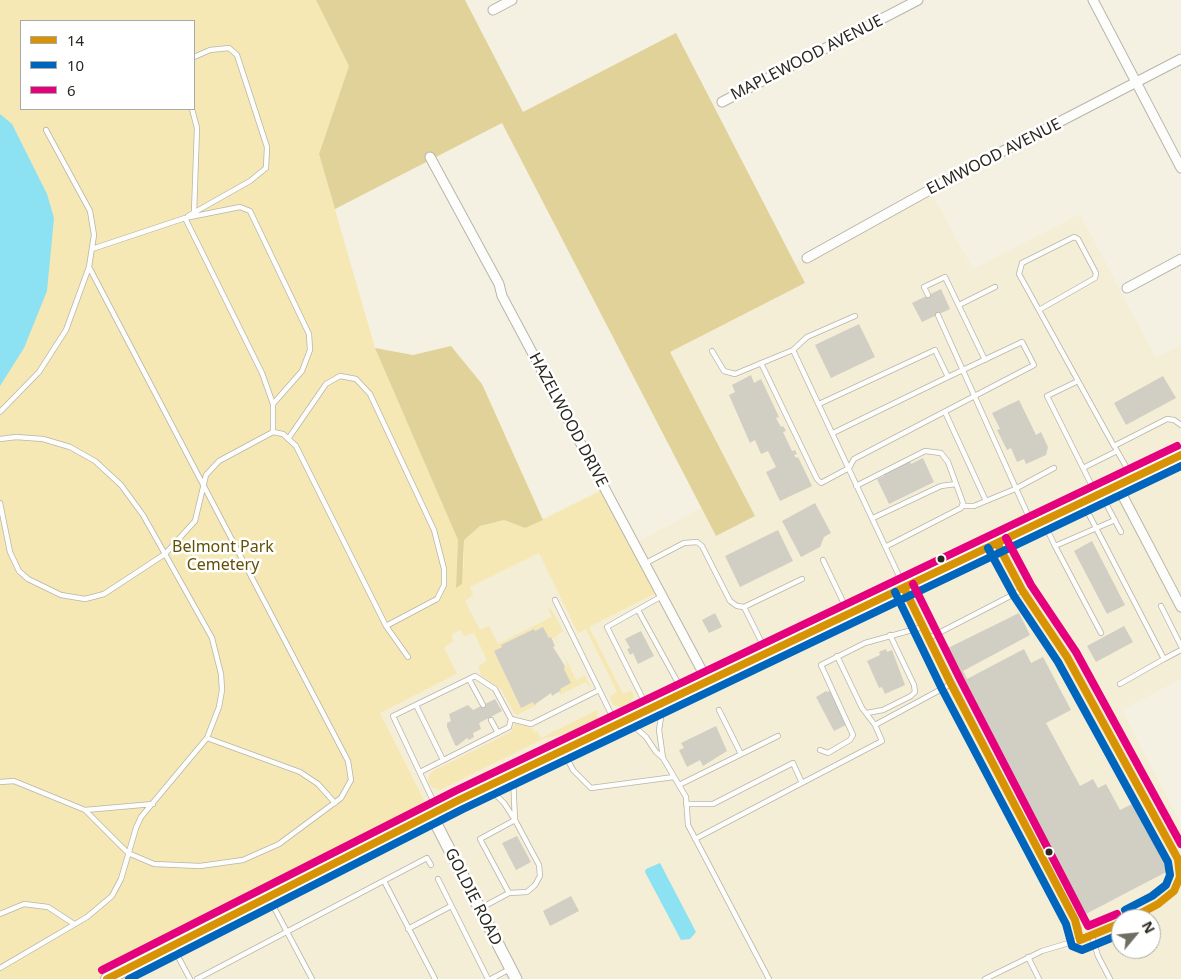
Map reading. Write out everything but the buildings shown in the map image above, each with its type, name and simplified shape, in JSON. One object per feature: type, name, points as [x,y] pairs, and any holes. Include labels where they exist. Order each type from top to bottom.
[{"type":"main road","points":[[107,979],[124,975],[172,946],[488,787],[1181,455]]},
{"type":"street","points":[[493,10],[512,0]]},
{"type":"street","name":"MAPLEWOOD AVENUE","points":[[722,102],[918,0]]},
{"type":"street","points":[[1093,0],[1181,168]]},
{"type":"street","name":"ELMWOOD AVENUE","points":[[807,258],[953,177],[1181,59]]},
{"type":"street","name":"HAZELWOOD DRIVE","points":[[430,157],[708,682]]},
{"type":"street","points":[[1127,288],[1181,259]]},
{"type":"street","points":[[1117,485],[1181,607]]},
{"type":"street","name":"GOLDIE ROAD","points":[[435,813],[513,974]]},
{"type":"lane","points":[[184,218],[250,181],[266,168],[267,147],[237,55],[229,48],[210,50],[195,58]]},
{"type":"lane","points":[[192,110],[197,128],[194,213]]},
{"type":"lane","points":[[0,412],[39,372],[66,330],[89,267],[92,249],[94,235],[90,211],[46,130]]},
{"type":"lane","points":[[92,249],[184,218],[240,207],[250,211],[309,334],[310,350],[302,372],[274,404]]},
{"type":"lane","points":[[184,218],[262,373],[274,404],[273,432]]},
{"type":"lane","points":[[1040,310],[1095,278],[1096,274],[1081,242],[1074,237],[1022,263],[1020,274],[1132,478]]},
{"type":"lane","points":[[0,782],[14,781],[85,810],[128,853],[154,864],[200,866],[243,860],[278,844],[341,798],[350,780],[348,761],[89,267]]},
{"type":"lane","points":[[928,295],[924,287],[945,277],[985,360]]},
{"type":"lane","points":[[959,306],[995,287]]},
{"type":"lane","points":[[938,315],[1015,489],[1055,546],[1101,633]]},
{"type":"lane","points":[[712,351],[724,371],[729,374],[793,350],[807,337],[855,316]]},
{"type":"lane","points":[[761,363],[817,479],[821,483],[849,468],[854,459],[1034,364],[1022,342],[832,433]]},
{"type":"lane","points":[[793,350],[904,588],[1075,920],[1079,929],[1080,940]]},
{"type":"lane","points":[[819,404],[935,350],[948,376]]},
{"type":"lane","points":[[288,439],[326,384],[340,376],[356,379],[370,394],[434,530],[444,570],[444,585],[437,599],[386,626]]},
{"type":"lane","points":[[1078,381],[1047,396],[1083,468],[1121,532]]},
{"type":"lane","points":[[945,412],[986,501]]},
{"type":"lane","points":[[1114,446],[1167,419],[1174,420],[1181,425]]},
{"type":"lane","points":[[0,503],[10,552],[19,571],[28,579],[61,595],[85,599],[104,594],[165,554],[195,520],[206,475],[219,461],[273,432],[283,434],[296,446],[386,626],[408,657]]},
{"type":"lane","points":[[0,439],[43,439],[70,447],[96,461],[121,485],[142,515],[206,623],[217,654],[222,690],[220,707],[206,738],[136,828],[121,879],[112,896],[74,924],[0,968]]},
{"type":"lane","points":[[856,486],[925,450],[934,450],[941,453],[948,462],[963,503],[962,506]]},
{"type":"lane","points":[[1083,468],[1117,451]]},
{"type":"lane","points":[[886,546],[962,506],[974,506],[1015,489],[1054,468]]},
{"type":"lane","points":[[873,518],[941,486],[956,484]]},
{"type":"lane","points":[[1083,502],[1164,659]]},
{"type":"lane","points":[[1055,546],[1086,531],[1097,530],[1115,520]]},
{"type":"lane","points":[[644,564],[684,543],[697,542],[702,546],[730,601],[737,606],[744,607],[802,579]]},
{"type":"lane","points":[[997,543],[1022,590],[1067,657],[1178,859],[1180,877],[1174,891],[1149,909]]},
{"type":"lane","points":[[823,560],[848,614]]},
{"type":"lane","points":[[929,638],[1022,590]]},
{"type":"lane","points":[[648,711],[607,627],[662,596]]},
{"type":"lane","points":[[555,600],[599,690],[622,723],[646,737],[656,752],[663,758],[686,797],[688,825],[769,979]]},
{"type":"lane","points":[[1161,606],[1181,646]]},
{"type":"lane","points":[[744,607],[766,653]]},
{"type":"lane","points":[[638,610],[684,693]]},
{"type":"lane","points":[[820,750],[828,753],[850,740],[853,734],[821,665],[865,643],[923,627]]},
{"type":"lane","points":[[867,713],[883,710],[911,696],[915,692],[914,685],[890,635]]},
{"type":"lane","points":[[1120,684],[1181,650]]},
{"type":"lane","points":[[695,839],[882,740],[838,656]]},
{"type":"lane","points":[[420,772],[509,727],[511,719],[495,689],[475,676],[393,716],[420,772],[435,813]]},
{"type":"lane","points":[[469,679],[483,705]]},
{"type":"lane","points":[[875,725],[952,684]]},
{"type":"lane","points":[[511,719],[531,724],[599,690]]},
{"type":"lane","points":[[663,704],[659,730],[663,758]]},
{"type":"lane","points":[[416,705],[443,760]]},
{"type":"lane","points":[[719,710],[741,754]]},
{"type":"lane","points":[[491,720],[498,733]]},
{"type":"lane","points":[[679,785],[778,736]]},
{"type":"lane","points":[[206,738],[300,772],[318,784],[334,803]]},
{"type":"lane","points":[[563,751],[573,770],[591,788],[674,777]]},
{"type":"lane","points":[[686,804],[713,804],[793,763],[802,783]]},
{"type":"lane","points":[[514,775],[515,820]]},
{"type":"lane","points":[[480,909],[509,893],[527,892],[535,885],[540,876],[539,865],[515,820],[504,803],[488,787]]},
{"type":"lane","points":[[85,810],[153,804]]},
{"type":"lane","points":[[509,893],[480,839],[515,820]]},
{"type":"lane","points":[[197,979],[427,858],[431,865]]},
{"type":"lane","points":[[438,879],[490,979],[513,974]]},
{"type":"lane","points":[[384,881],[435,979]]},
{"type":"lane","points":[[269,897],[312,979]]},
{"type":"lane","points":[[0,914],[24,904],[40,906],[48,908],[74,924]]},
{"type":"lane","points":[[408,928],[451,906]]},
{"type":"lane","points":[[985,979],[1028,957],[1092,936],[1111,927]]},
{"type":"lane","points":[[1092,936],[1098,956],[1110,979]]},
{"type":"lane","points":[[172,946],[190,979]]},
{"type":"lane","points":[[1028,957],[1039,979]]},
{"type":"shaded area","points":[[316,0],[465,0],[523,112],[676,33],[805,283],[670,352],[755,516],[716,536],[502,123],[335,209],[319,154],[349,66]]},
{"type":"shaded area","points":[[930,190],[973,269],[1080,214],[1156,358],[1181,345],[1181,679],[1122,710],[1181,824],[1181,979],[107,979],[380,713],[454,676],[434,636],[465,620],[457,563],[604,489],[634,544],[701,508],[716,536],[755,516],[670,352],[805,283],[795,264]]},
{"type":"shaded area","points":[[451,346],[482,384],[543,520],[525,528],[504,520],[480,526],[464,540],[462,584],[456,588],[458,540],[375,348],[413,355]]},
{"type":"green space","name":"Belmont Park Cemetery","points":[[0,0],[316,0],[349,66],[319,154],[375,348],[458,540],[456,588],[464,566],[464,540],[480,526],[504,520],[525,528],[604,489],[656,593],[589,627],[623,694],[631,690],[634,696],[631,703],[621,708],[613,705],[610,696],[617,692],[586,629],[578,633],[539,553],[470,587],[473,595],[465,601],[480,630],[489,626],[498,644],[552,617],[548,608],[552,610],[563,631],[555,637],[560,648],[554,638],[549,638],[543,627],[535,631],[534,629],[494,651],[521,708],[533,702],[537,705],[517,715],[514,713],[501,689],[481,675],[479,666],[487,660],[474,633],[464,636],[460,630],[452,634],[453,641],[444,648],[457,674],[380,713],[431,814],[107,979],[0,979]]},
{"type":"green space","points":[[563,652],[576,680],[585,676],[591,688],[585,682],[560,695],[560,689],[571,683],[564,669],[567,664]]},
{"type":"green space","points":[[597,710],[598,719],[572,732],[543,739],[440,790],[433,788],[429,783],[429,776],[433,771],[511,732],[515,723],[532,728],[534,732],[537,731],[541,738]]},
{"type":"water","points":[[0,114],[12,124],[47,194],[54,218],[47,291],[24,348],[0,386]]},
{"type":"water","points":[[660,863],[696,932],[690,939],[681,940],[645,872],[646,869]]},
{"type":"transit line","name":"6","points":[[102,970],[455,791],[1177,446]]},
{"type":"transit line","name":"14","points":[[107,979],[459,800],[1181,455]]},
{"type":"transit line","name":"10","points":[[129,979],[463,809],[1181,466]]},
{"type":"transit line","name":"6","points":[[1006,538],[1031,585],[1076,652],[1181,844]]},
{"type":"transit line","name":"14","points":[[997,543],[1022,590],[1067,657],[1178,859],[1180,877],[1174,891],[1149,909]]},
{"type":"transit line","name":"10","points":[[988,548],[1014,596],[1058,662],[1168,862],[1170,875],[1166,885],[1152,896],[1127,909]]},
{"type":"transit line","name":"6","points":[[913,584],[1088,926],[1111,916]]},
{"type":"transit line","name":"14","points":[[904,588],[951,684],[1075,920],[1080,940],[1111,927]]},
{"type":"transit line","name":"10","points":[[895,592],[942,689],[1066,924],[1072,946],[1082,950],[1111,938]]}]
